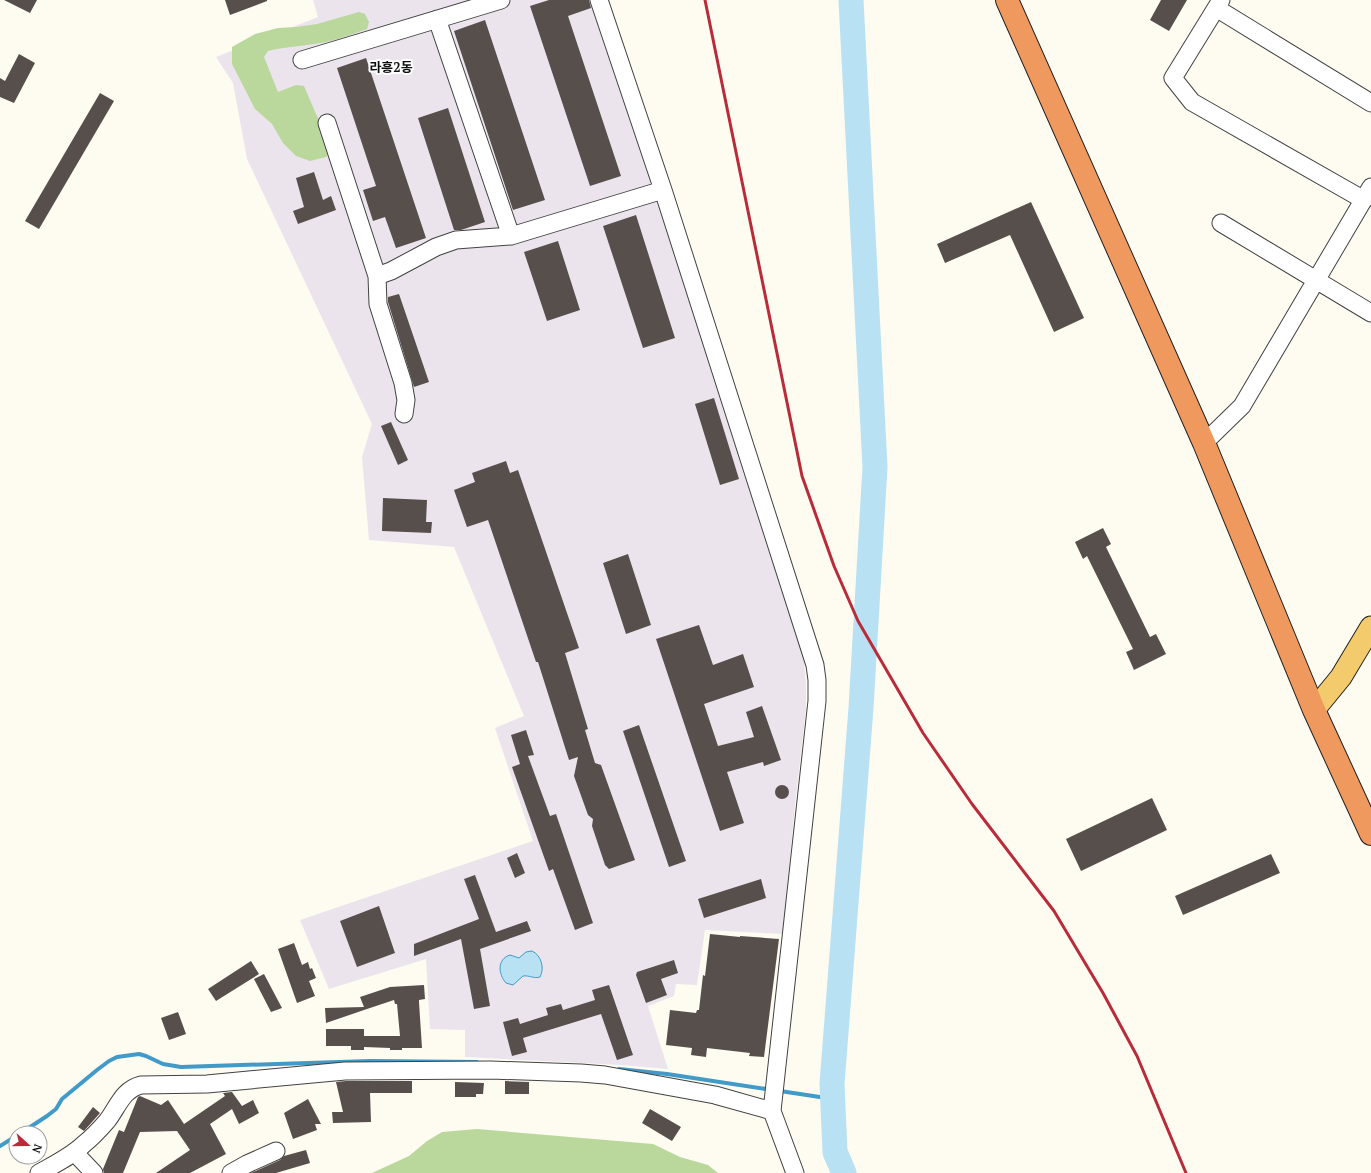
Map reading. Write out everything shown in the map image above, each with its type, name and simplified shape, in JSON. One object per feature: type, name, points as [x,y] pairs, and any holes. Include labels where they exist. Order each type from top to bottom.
[{"type":"highway","points":[[1007,0],[1204,442],[1314,710],[1371,834]]},
{"type":"main road","points":[[1314,710],[1341,678],[1371,627]]},
{"type":"street","points":[[302,60],[501,0]]},
{"type":"street","points":[[599,0],[663,190],[815,665],[817,702],[772,1111],[795,1173]]},
{"type":"street","points":[[1204,442],[1242,406],[1367,194],[1192,102],[1173,78],[1219,4],[1371,103]]},
{"type":"street","points":[[437,19],[512,236]]},
{"type":"street","points":[[327,123],[377,276],[378,304],[403,383],[406,400],[404,414]]},
{"type":"street","points":[[377,276],[396,268],[436,247],[456,240],[512,236],[663,190]]},
{"type":"street","points":[[1221,223],[1371,313]]},
{"type":"street","points":[[39,1173],[64,1159],[84,1144],[107,1121],[126,1092],[133,1087],[151,1084],[207,1084],[345,1071],[491,1070],[599,1075],[715,1095],[772,1111]]},
{"type":"street","points":[[231,1173],[276,1151]]},
{"type":"street","points":[[74,1152],[94,1173]]},
{"type":"shaded area","points":[[313,0],[594,0],[803,649],[806,683],[806,709],[783,934],[705,930],[697,985],[676,984],[674,996],[648,1006],[668,1069],[622,1065],[465,1057],[465,1030],[430,1029],[426,959],[329,989],[300,920],[533,841],[495,728],[524,716],[454,547],[369,540],[362,457],[372,424],[247,159],[233,83],[216,57],[318,17]]},
{"type":"green space","points":[[359,12],[365,14],[369,22],[367,29],[330,41],[268,51],[264,57],[278,92],[296,85],[304,86],[332,151],[326,157],[310,161],[296,156],[283,143],[272,124],[255,109],[232,64],[232,47],[255,34],[278,28],[317,24]]},
{"type":"green space","points":[[477,1129],[653,1144],[680,1157],[708,1165],[718,1173],[372,1173],[409,1156],[427,1141],[442,1132]]},
{"type":"water","points":[[532,951],[538,955],[541,962],[542,970],[540,977],[536,978],[523,976],[513,985],[506,983],[500,971],[503,960],[510,955],[519,958],[526,952]]},
{"type":"building","points":[[4,0],[37,0],[30,13]]},
{"type":"building","points":[[225,0],[267,0],[267,1],[230,15]]},
{"type":"building","points":[[549,0],[589,0],[591,8],[568,16],[621,176],[590,186],[530,6]]},
{"type":"building","points":[[1161,0],[1187,0],[1169,31],[1150,20]]},
{"type":"building","points":[[485,20],[545,200],[513,210],[454,31]]},
{"type":"building","points":[[19,54],[35,63],[14,103],[0,97],[0,78],[5,81]]},
{"type":"building","points":[[366,58],[426,238],[396,248],[385,217],[373,221],[363,190],[376,186],[337,68]]},
{"type":"building","points":[[100,93],[114,101],[39,229],[25,221]]},
{"type":"building","points":[[448,108],[485,222],[461,230],[454,230],[418,118]]},
{"type":"building","points":[[314,172],[323,200],[331,196],[336,210],[298,224],[293,211],[304,207],[296,178]]},
{"type":"building","points":[[1031,202],[1084,318],[1054,332],[1010,235],[945,263],[937,244]]},
{"type":"building","points":[[636,215],[675,338],[643,348],[603,226]]},
{"type":"building","points":[[558,241],[580,310],[547,321],[524,252]]},
{"type":"building","points":[[399,294],[429,382],[414,387],[388,302],[388,297]]},
{"type":"building","points":[[714,398],[739,479],[720,485],[695,404]]},
{"type":"building","points":[[391,422],[408,460],[398,465],[381,426]]},
{"type":"building","points":[[506,461],[510,473],[518,470],[579,648],[565,653],[588,729],[585,730],[595,763],[601,765],[635,860],[609,869],[605,865],[592,826],[593,819],[588,815],[574,776],[578,757],[569,760],[538,662],[536,662],[488,520],[467,527],[454,490],[475,482],[472,473]]},
{"type":"building","points":[[383,498],[427,500],[426,522],[432,522],[431,533],[382,531]]},
{"type":"building","points":[[1103,528],[1111,544],[1106,547],[1150,637],[1156,634],[1166,654],[1134,670],[1126,652],[1133,649],[1087,556],[1083,559],[1075,542]]},
{"type":"building","points":[[628,554],[651,625],[626,634],[603,563]]},
{"type":"building","points":[[699,625],[713,665],[743,654],[754,687],[704,704],[718,746],[754,737],[746,712],[762,706],[781,760],[764,766],[763,762],[727,772],[744,823],[720,831],[656,639]]},
{"type":"building","points":[[639,725],[686,861],[669,867],[623,731]]},
{"type":"building","points":[[526,730],[534,755],[528,756],[550,816],[556,814],[593,923],[575,930],[553,869],[549,871],[512,767],[520,764],[511,735]]},
{"type":"building","points":[[779,785],[785,785],[789,789],[789,795],[785,799],[779,799],[775,795],[775,789]]},
{"type":"building","points":[[1152,798],[1167,830],[1081,871],[1066,839]]},
{"type":"building","points":[[517,853],[525,873],[515,878],[507,858]]},
{"type":"building","points":[[1271,854],[1280,873],[1183,915],[1175,896]]},
{"type":"building","points":[[475,875],[496,932],[527,921],[531,931],[480,949],[490,1006],[474,1009],[461,939],[414,956],[414,944],[479,919],[464,879]]},
{"type":"building","points":[[761,879],[766,898],[704,918],[698,899]]},
{"type":"building","points":[[379,906],[395,953],[357,967],[340,921]]},
{"type":"building","points":[[710,934],[779,939],[764,1057],[749,1056],[750,1053],[707,1048],[706,1057],[691,1055],[692,1048],[666,1045],[670,1010],[696,1013],[697,1010],[699,1010]]},
{"type":"building","points":[[294,943],[302,965],[308,962],[310,969],[312,968],[316,978],[309,981],[315,996],[297,1003],[278,949]]},
{"type":"building","points":[[674,960],[678,973],[661,979],[667,995],[646,1003],[636,975],[637,972]]},
{"type":"building","points":[[251,961],[259,974],[216,1001],[208,989]]},
{"type":"building","points":[[264,974],[282,1008],[271,1012],[254,979]]},
{"type":"building","points":[[424,985],[425,999],[419,1000],[422,1048],[402,1048],[402,1050],[390,1050],[390,1048],[364,1047],[364,1050],[351,1050],[351,1046],[326,1046],[326,1029],[364,1029],[364,1036],[400,1036],[397,1004],[395,1004],[394,1000],[326,1023],[325,1008],[364,1007],[360,997],[390,987]]},
{"type":"building","points":[[609,985],[633,1055],[617,1060],[601,1014],[523,1038],[527,1052],[512,1056],[503,1022],[518,1018],[520,1024],[548,1015],[546,1008],[561,1004],[563,1010],[595,1000],[592,990]]},
{"type":"building","points":[[178,1012],[186,1034],[169,1040],[161,1018]]},
{"type":"building","points":[[412,1081],[412,1093],[370,1093],[371,1122],[333,1123],[332,1112],[343,1112],[336,1082]]},
{"type":"building","points":[[505,1081],[529,1082],[529,1094],[505,1094]]},
{"type":"building","points":[[455,1082],[484,1083],[483,1094],[476,1094],[476,1097],[455,1097]]},
{"type":"building","points":[[232,1092],[242,1106],[253,1100],[259,1113],[239,1124],[232,1109],[210,1124],[226,1154],[190,1173],[156,1173],[190,1150],[177,1131],[140,1132],[123,1173],[104,1173],[103,1169],[119,1130],[124,1132],[138,1097],[140,1096],[161,1105],[168,1100],[184,1124],[225,1096],[223,1093]]},
{"type":"building","points":[[308,1099],[321,1124],[315,1124],[317,1130],[293,1139],[284,1113]]},
{"type":"building","points":[[93,1107],[100,1113],[84,1131],[78,1127]]},
{"type":"building","points":[[650,1109],[681,1127],[672,1141],[642,1123]]},
{"type":"building","points":[[306,1150],[310,1163],[276,1173],[251,1173],[280,1160],[284,1156]]},
{"type":"waterway","points":[[844,1173],[835,1152],[832,1084],[861,708],[875,467],[851,0]]},
{"type":"waterway","points":[[33,1125],[56,1109],[62,1099],[97,1070],[117,1057],[139,1054],[163,1064],[181,1067],[370,1061],[477,1062]]},
{"type":"waterway","points":[[619,1069],[667,1074],[766,1089]]},
{"type":"waterway","points":[[780,1091],[833,1099]]},
{"type":"waterway","points":[[0,1146],[8,1141]]},
{"type":"railway","points":[[705,0],[802,476],[834,566],[858,621],[923,733],[972,804],[1054,911],[1103,993],[1137,1056],[1186,1173]]},
{"type":"district","name":"라흥2동","points":[[391,67]]}]
